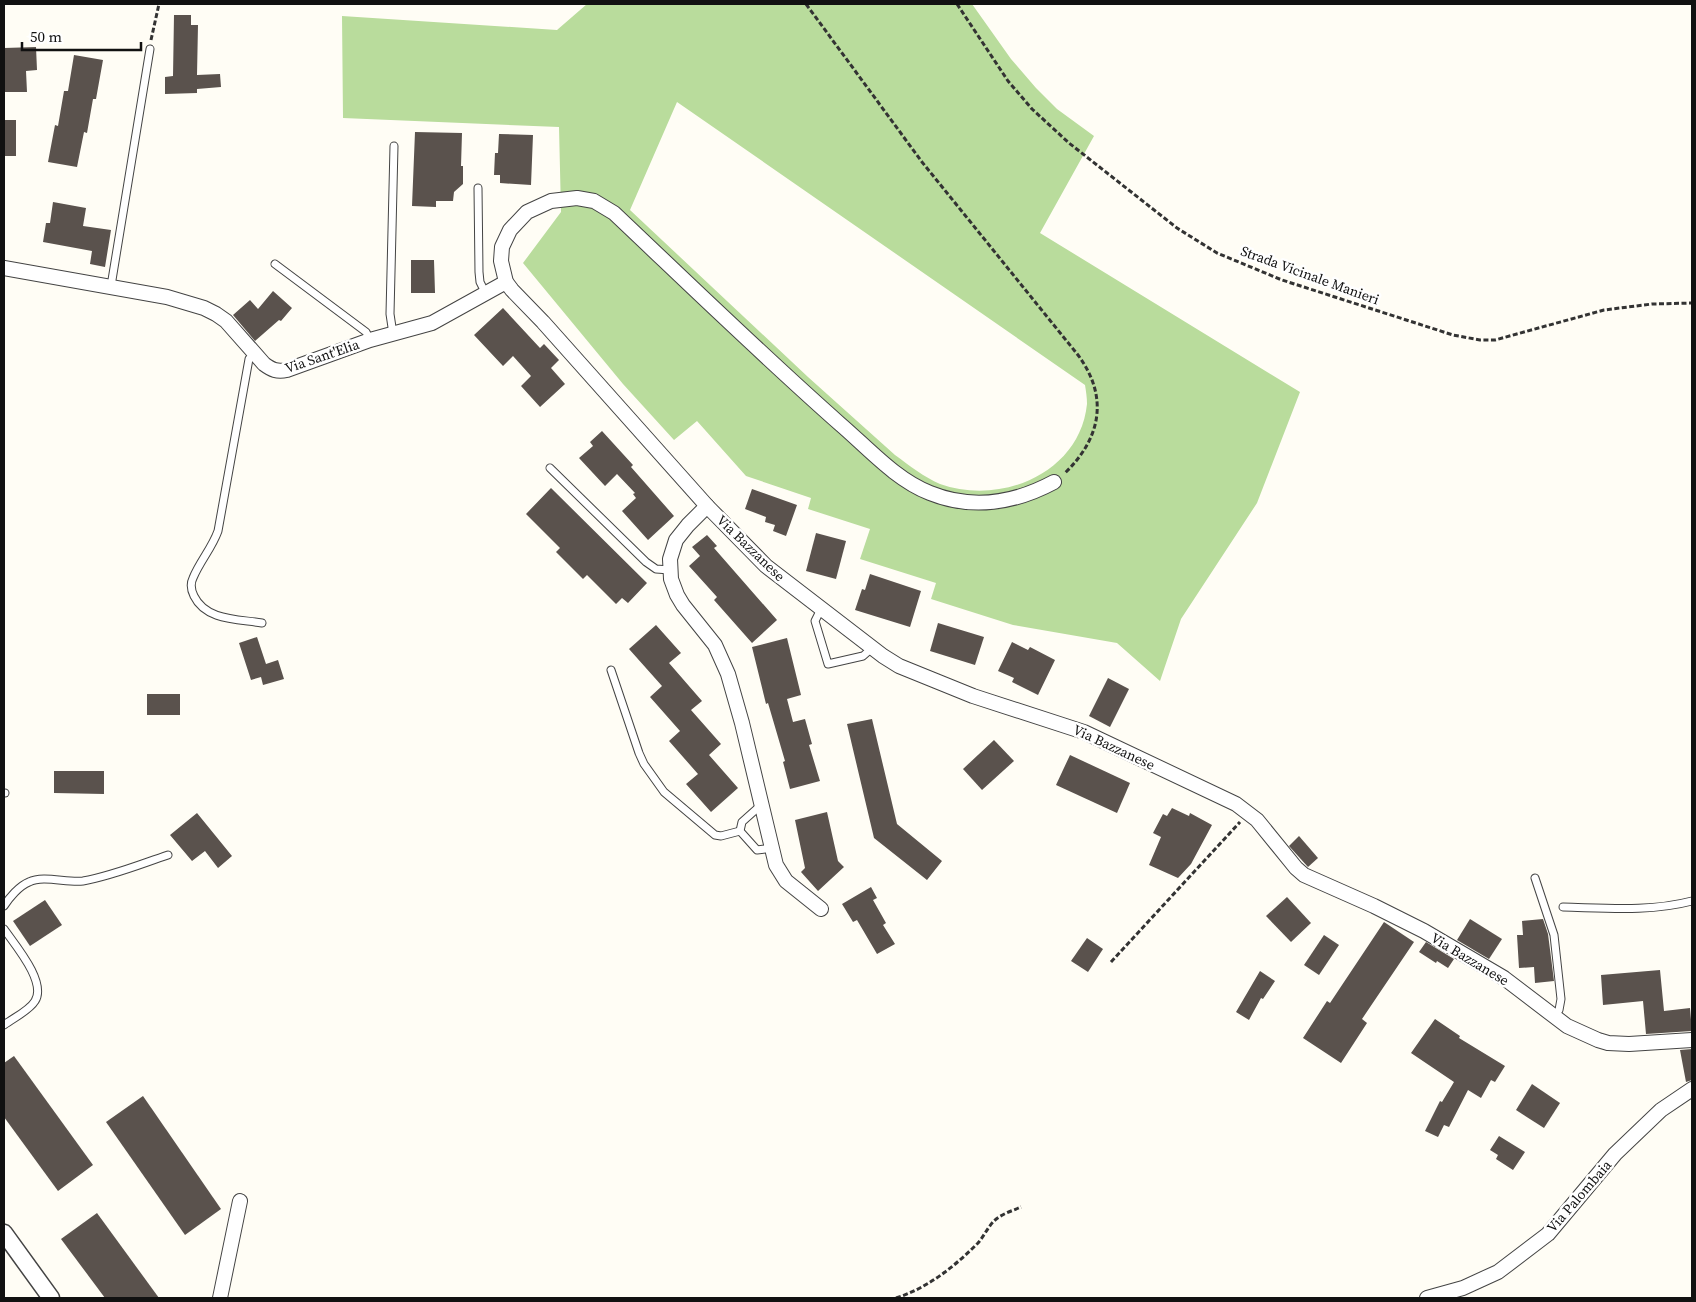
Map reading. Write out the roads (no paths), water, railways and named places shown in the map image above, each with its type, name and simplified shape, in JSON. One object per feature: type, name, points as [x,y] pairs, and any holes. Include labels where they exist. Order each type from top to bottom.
[{"type":"street","name":"Via Bazzanese","points":[[1054,482],[1017,498],[986,503],[965,502],[940,497],[912,484],[886,465],[803,391],[614,213],[594,201],[577,198],[556,200],[538,206],[522,216],[510,230],[502,246],[500,261],[506,282],[512,290],[543,322],[707,506],[771,571],[872,648],[899,666],[938,683],[1084,732],[1233,803],[1249,812],[1262,825],[1296,868],[1306,877],[1374,906],[1430,935],[1496,973],[1554,1016],[1578,1031],[1605,1042],[1629,1044],[1692,1040]]},
{"type":"street","name":"Via Sant'Elia","points":[[4,268],[174,298],[213,312],[226,321],[270,368],[281,371],[370,340],[436,321],[506,282]]},
{"type":"street","points":[[707,506],[676,540],[672,552],[670,570],[672,585],[682,605],[715,645],[728,674],[742,723],[776,865],[786,881],[821,909]]},
{"type":"street","name":"Via Palombaia","points":[[1428,1298],[1463,1288],[1498,1272],[1548,1234],[1615,1154],[1661,1110],[1692,1088]]},
{"type":"street","points":[[220,1298],[240,1201]]},
{"type":"street","points":[[4,1234],[51,1298]]},
{"type":"lane","points":[[111,286],[150,49]]},
{"type":"lane","points":[[393,334],[390,314],[394,146]]},
{"type":"lane","points":[[478,188],[479,272],[480,282],[485,292]]},
{"type":"lane","points":[[275,264],[364,331],[370,340]]},
{"type":"lane","points":[[254,353],[250,359],[218,531],[213,545],[193,576],[191,585],[197,602],[208,612],[219,616],[262,623]]},
{"type":"lane","points":[[550,468],[646,562],[656,569],[670,570]]},
{"type":"lane","points":[[821,609],[815,621],[828,664],[864,656],[872,648]]},
{"type":"lane","points":[[611,670],[641,759],[660,788],[713,834],[721,836],[740,831]]},
{"type":"lane","points":[[740,831],[742,822],[762,805]]},
{"type":"lane","points":[[740,831],[757,850],[763,850],[771,845]]},
{"type":"lane","points":[[4,906],[29,881],[44,879],[68,882],[86,880],[168,855]]},
{"type":"lane","points":[[1536,878],[1554,935],[1561,996],[1559,1007],[1554,1016]]},
{"type":"lane","points":[[1563,907],[1646,908],[1692,901]]},
{"type":"lane","points":[[4,929],[32,972],[37,982],[38,990],[36,1000],[32,1005],[4,1025]]}]
